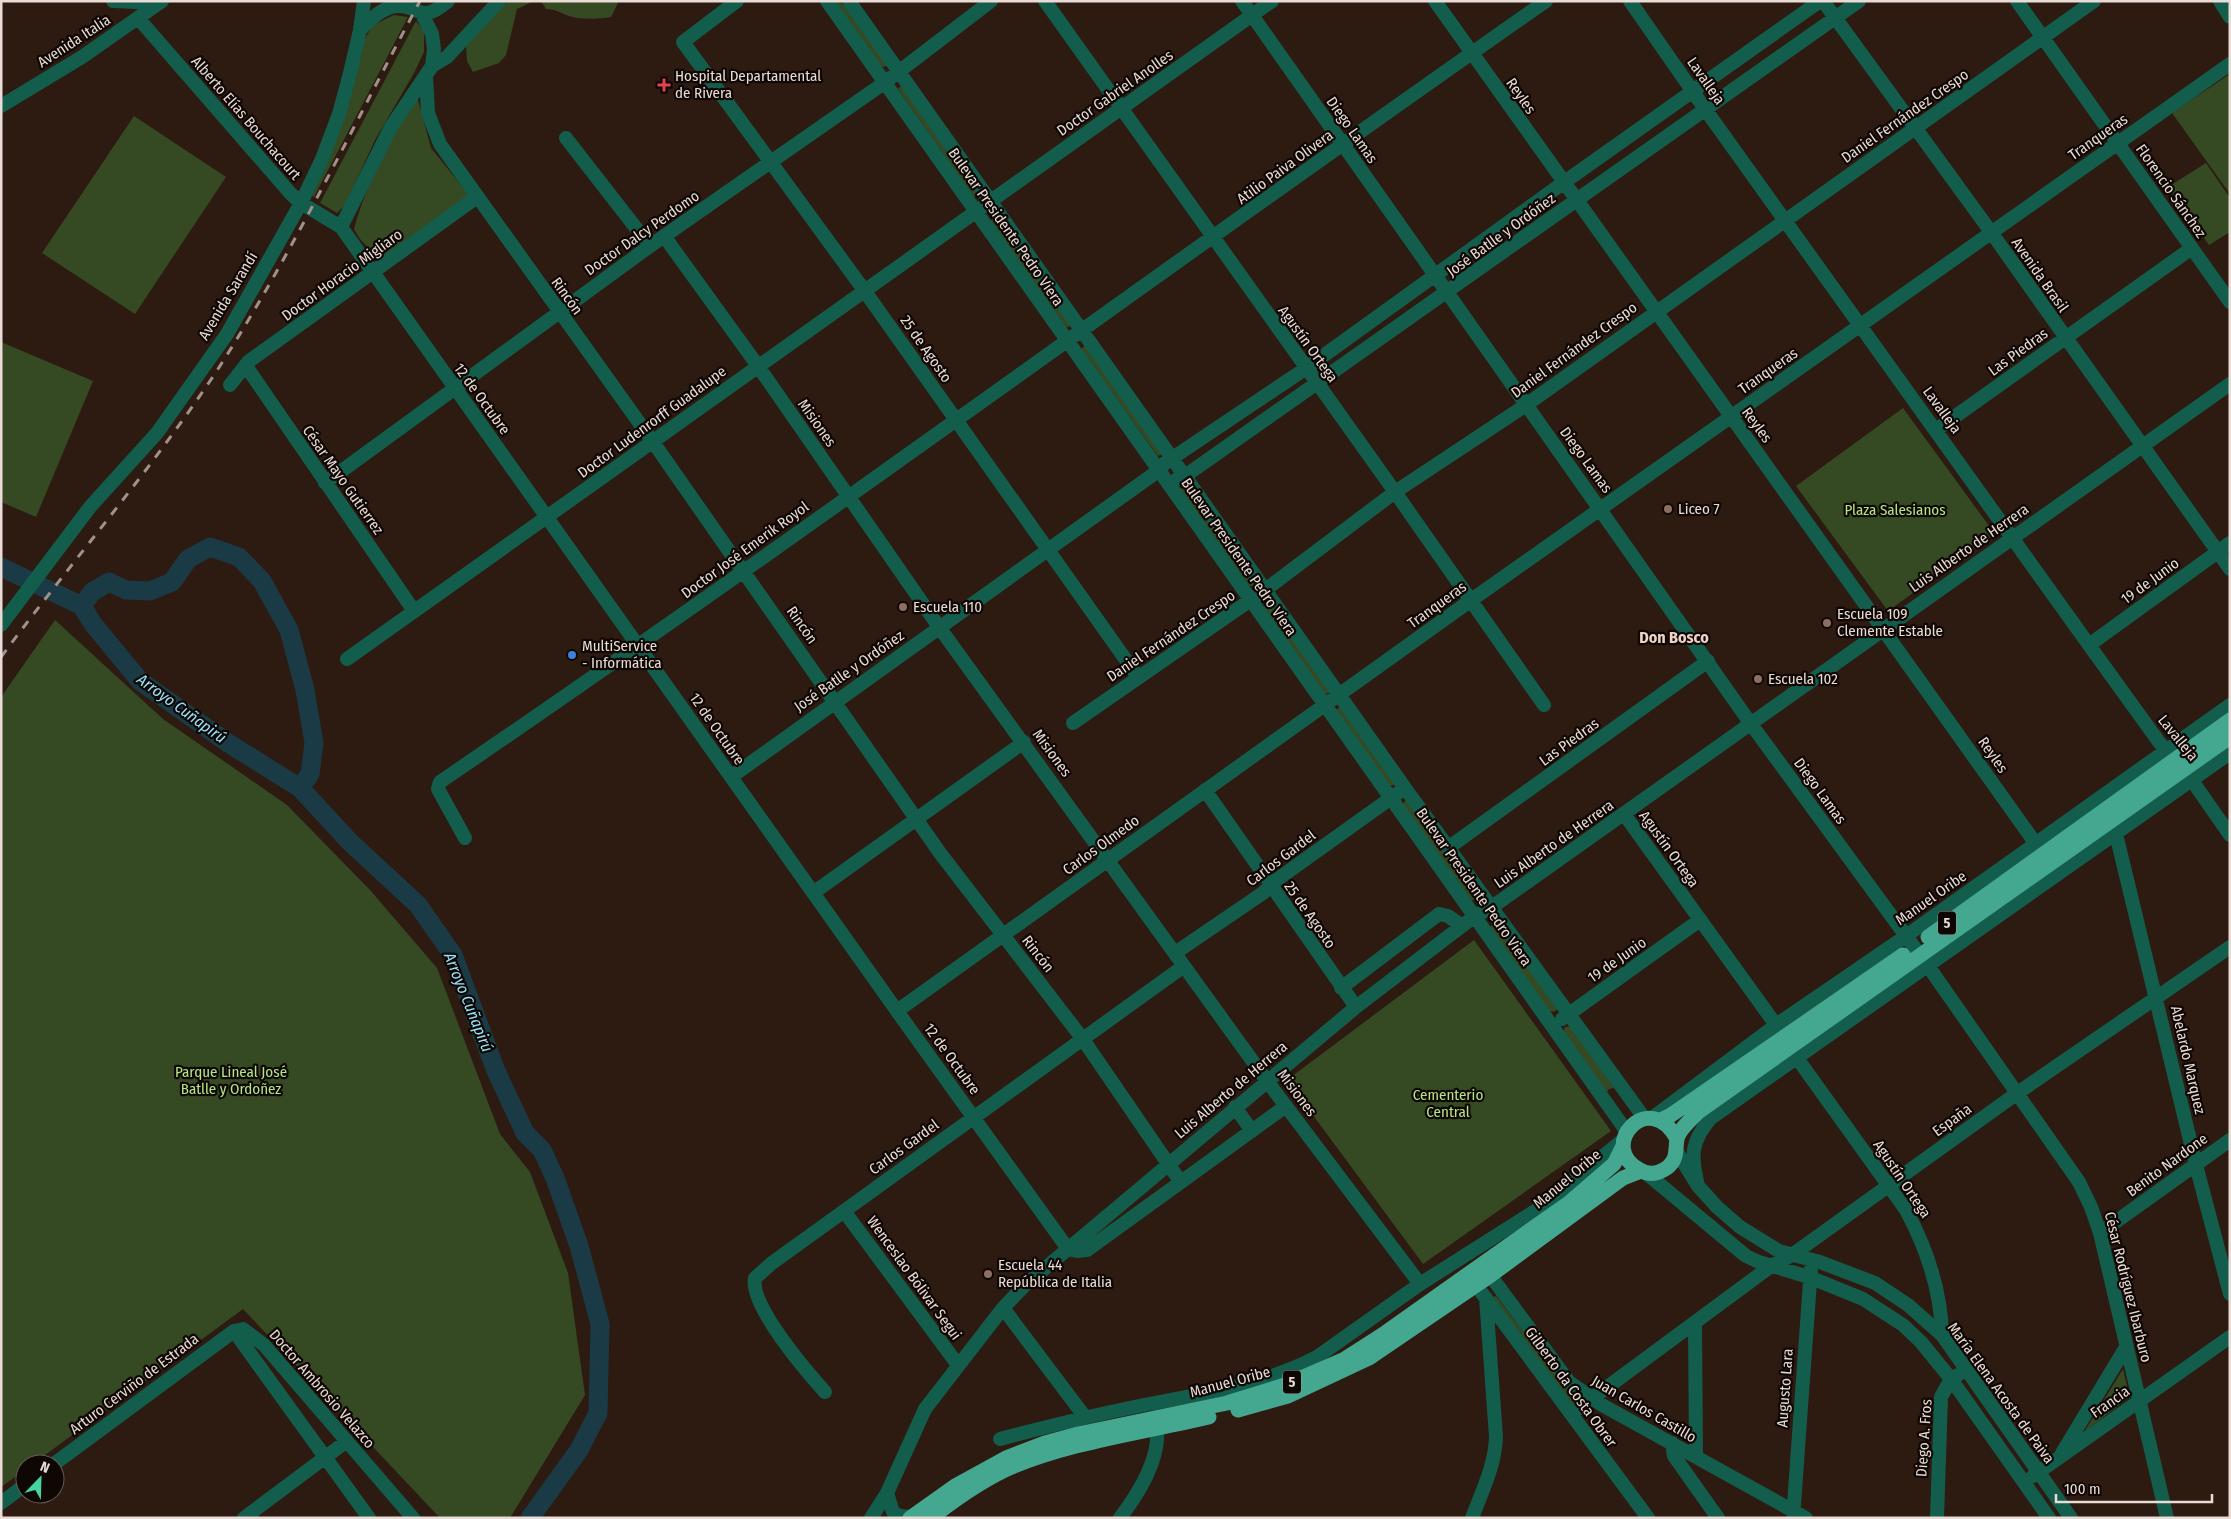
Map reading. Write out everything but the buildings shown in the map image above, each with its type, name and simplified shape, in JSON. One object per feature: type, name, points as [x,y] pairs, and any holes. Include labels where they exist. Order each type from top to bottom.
[{"type":"highway","name":"Manuel Oribe","points":[[1624,1139],[1627,1160],[1644,1172],[1653,1174],[1666,1168],[1677,1146],[1680,1132],[1698,1112],[1917,951],[2229,728]]},
{"type":"highway","name":"Manuel Oribe","points":[[932,1518],[960,1496],[1006,1470],[1072,1448],[1288,1396],[1320,1383],[1376,1353],[1477,1286],[1487,1270],[1614,1164],[1624,1139],[1634,1123],[1671,1115],[1917,951]]},
{"type":"highway","points":[[1652,1119],[1671,1128],[1677,1146]]},
{"type":"highway","name":"Manuel Oribe","points":[[1487,1270],[1623,1178],[1644,1172]]},
{"type":"highway","name":"Manuel Oribe","points":[[910,1518],[955,1486],[1006,1458],[1045,1443],[1078,1434],[1227,1403],[1285,1385],[1343,1360],[1374,1340],[1477,1286]]},
{"type":"street","points":[[112,1],[160,2]]},
{"type":"street","name":"Avenida Sarandí","points":[[1,625],[68,535],[111,482],[157,433],[227,334],[301,203],[322,159],[339,114],[360,30],[364,1]]},
{"type":"street","points":[[360,30],[383,10],[404,4],[422,14],[438,9],[448,1]]},
{"type":"street","points":[[341,227],[391,127],[410,98],[429,71],[447,57],[498,1]]},
{"type":"street","name":"25 de Agosto","points":[[737,1],[683,42],[864,290],[1138,677]]},
{"type":"street","name":"Bulevar Presidente Pedro Viera","points":[[827,1],[1250,601],[1553,1026],[1606,1104],[1624,1139]]},
{"type":"street","name":"Bulevar Presidente Pedro Viera","points":[[849,1],[1448,848],[1626,1093],[1652,1119]]},
{"type":"street","name":"Doctor Dalcy Perdomo","points":[[325,483],[650,246],[884,83],[991,1]]},
{"type":"street","name":"Agustín Ortega","points":[[1045,1],[1395,492],[1544,705]]},
{"type":"street","name":"Diego Lamas","points":[[1242,1],[1751,724],[1917,951]]},
{"type":"street","name":"Doctor Gabriel Anolles","points":[[976,212],[1272,1]]},
{"type":"street","name":"Reyles","points":[[1435,1],[2036,844]]},
{"type":"street","name":"Atilio Paiva Olivera","points":[[1066,341],[1546,1]]},
{"type":"street","name":"Lavalleja","points":[[1630,1],[1692,91],[2012,538],[2230,835]]},
{"type":"street","name":"José Batlle y Ordóñez","points":[[731,777],[835,700],[1158,471],[1165,463],[1305,368],[1692,91],[1822,1]]},
{"type":"street","name":"Avenida Brasil","points":[[1822,1],[1991,232],[2064,338],[2230,569]]},
{"type":"street","name":"José Batlle y Ordóñez","points":[[1185,476],[1447,294],[1859,1]]},
{"type":"street","name":"Florencio Sánchez","points":[[2017,1],[2230,302]]},
{"type":"street","name":"Daniel Fernández Crespo","points":[[1072,723],[1250,601],[1395,492],[1526,405],[2094,1]]},
{"type":"street","points":[[2220,1],[2230,17]]},
{"type":"street","name":"Avenida Italia","points":[[1,106],[82,57],[160,2]]},
{"type":"street","name":"Rincón","points":[[422,14],[432,34],[434,49],[429,71],[426,102],[431,123],[440,144],[654,442],[916,818],[1082,1038],[1180,1182]]},
{"type":"street","name":"Alberto Elías Bouchacourt","points":[[138,18],[291,194],[301,203],[341,227]]},
{"type":"street","name":"Tranqueras","points":[[1325,705],[2230,64]]},
{"type":"street","points":[[566,138],[650,246]]},
{"type":"street","name":"Doctor Horacio Migliaro","points":[[230,384],[248,362],[478,197]]},
{"type":"street","name":"Doctor Ludenrorff Guadalupe","points":[[347,659],[976,212]]},
{"type":"street","name":"12 de Octubre","points":[[341,227],[1068,1249]]},
{"type":"street","name":"Misiones","points":[[664,236],[758,366],[940,627],[1184,966],[1267,1081],[1420,1284]]},
{"type":"street","name":"Las Piedras","points":[[1936,430],[2192,248]]},
{"type":"street","name":"Doctor José Emerik Royol","points":[[465,838],[438,789],[440,782],[638,647],[1066,341]]},
{"type":"street","name":"César Mayo Gutierrez","points":[[246,366],[414,611]]},
{"type":"street","name":"Luis Alberto de Herrera","points":[[874,1517],[887,1493],[925,1409],[1003,1308],[1025,1285],[1267,1081],[1356,1008],[1475,916],[1492,907],[1624,814],[2141,445],[2230,384]]},
{"type":"street","points":[[1158,471],[1167,478],[1177,479],[1185,476]]},
{"type":"street","name":"19 de Junio","points":[[2089,645],[2230,542]]},
{"type":"street","name":"Las Piedras","points":[[1448,848],[1708,661]]},
{"type":"street","name":"Carlos Olmedo","points":[[897,1011],[1325,705]]},
{"type":"street","name":"Manuel Oribe","points":[[1652,1119],[1776,1025],[1917,951],[2036,844],[2179,765],[2230,705]]},
{"type":"street","points":[[813,893],[1024,742]]},
{"type":"street","points":[[1698,1186],[1692,1160],[1694,1143],[1700,1130],[1711,1118],[1797,1058],[1917,951],[2116,834],[2179,765],[2230,753]]},
{"type":"street","name":"Carlos Gardel","points":[[1175,953],[1405,788]]},
{"type":"street","name":"25 de Agosto","points":[[1205,790],[1356,1008]]},
{"type":"street","name":"Agustín Ortega","points":[[1624,814],[1776,1025]]},
{"type":"street","name":"Abelardo Marquez","points":[[2116,834],[2196,1164],[2230,1294]]},
{"type":"street","points":[[1341,988],[1439,914],[1448,916],[1462,926]]},
{"type":"street","name":"19 de Junio","points":[[1553,1026],[1700,920]]},
{"type":"street","name":"España","points":[[1572,1414],[1590,1398],[1771,1266],[1792,1255],[2016,1094],[2230,947]]},
{"type":"street","name":"César Rodríguez Ibarburo","points":[[1917,951],[2079,1182],[2091,1207],[2100,1233],[2138,1402],[2167,1518]]},
{"type":"street","name":"Carlos Gardel","points":[[825,1392],[790,1350],[760,1303],[754,1284],[755,1278],[772,1263],[1184,966]]},
{"type":"street","name":"Agustín Ortega","points":[[1797,1058],[1906,1210],[1921,1237],[1933,1272],[1942,1312],[1942,1335]]},
{"type":"street","points":[[1606,1104],[1612,1092],[1617,1090],[1626,1093]]},
{"type":"street","points":[[1068,1249],[1077,1251],[1087,1250],[1286,1106]]},
{"type":"street","points":[[1236,1107],[1252,1131]]},
{"type":"street","points":[[1200,1138],[1215,1158]]},
{"type":"street","name":"Manuel Oribe","points":[[1000,1439],[1085,1417],[1190,1396],[1283,1372],[1317,1357],[1420,1284],[1543,1206],[1624,1139]]},
{"type":"street","name":"Benito Nardone","points":[[2100,1233],[2230,1140]]},
{"type":"street","name":"María Elena Acosta de Paiva","points":[[1677,1146],[1698,1186],[1716,1207],[1740,1226],[1767,1245],[1850,1273],[1892,1293],[1942,1335],[2071,1518]]},
{"type":"street","points":[[1644,1172],[1746,1256],[1771,1266],[1791,1270],[1863,1299],[1903,1325],[1921,1342],[1951,1379],[2049,1518]]},
{"type":"street","name":"Wenceslao Bólivar Segui","points":[[844,1211],[958,1365]]},
{"type":"street","name":"Augusto Lara","points":[[1793,1514],[1809,1277],[1813,1260]]},
{"type":"street","name":"Juan Carlos Castillo","points":[[1487,1270],[1570,1382],[1590,1398],[1672,1443],[1793,1514],[1806,1518]]},
{"type":"street","points":[[1472,1518],[1492,1466],[1496,1437],[1477,1286]]},
{"type":"street","name":"Gilberto da Costa Obrer","points":[[1477,1286],[1648,1518]]},
{"type":"street","points":[[1003,1308],[1085,1417]]},
{"type":"street","points":[[1695,1322],[1696,1457]]},
{"type":"street","name":"Doctor Ambrosio Velazco","points":[[369,1518],[234,1331],[243,1330],[264,1345],[413,1518]]},
{"type":"street","name":"Arturo Cerviño de Estrada","points":[[65,1456],[234,1331]]},
{"type":"street","name":"Francia","points":[[2024,1482],[2230,1337]]},
{"type":"street","name":"Francia","points":[[2058,1458],[2126,1347]]},
{"type":"street","points":[[1951,1379],[1966,1369]]},
{"type":"street","points":[[1283,1372],[1312,1374]]},
{"type":"street","name":"Diego A. Fros","points":[[1936,1518],[1939,1416],[1941,1398],[1951,1379]]},
{"type":"street","points":[[1120,1518],[1155,1458],[1158,1442],[1157,1429]]},
{"type":"street","points":[[244,1518],[347,1442]]},
{"type":"street","points":[[1672,1443],[1674,1456],[1718,1518]]},
{"type":"street","points":[[1,1503],[15,1493]]},
{"type":"street","points":[[887,1493],[893,1512],[910,1518]]},
{"type":"green space","points":[[508,1],[534,1],[517,9],[506,55],[499,63],[473,72],[467,61],[466,45]]},
{"type":"green space","points":[[541,1],[619,1],[611,17],[590,19],[574,17],[556,10],[546,9]]},
{"type":"green space","points":[[833,1],[839,1],[852,13],[887,65],[885,67],[880,66]]},
{"type":"green space","points":[[394,15],[408,17],[314,197],[312,196],[326,166],[364,40],[373,25]]},
{"type":"green space","points":[[416,21],[424,32],[424,52],[375,140],[345,205],[337,213],[320,203]]},
{"type":"green space","points":[[2230,74],[2230,194],[2172,113]]},
{"type":"green space","points":[[902,87],[978,195],[974,197],[898,89]]},
{"type":"green space","points":[[417,96],[431,148],[469,195],[380,261],[360,239],[354,229],[359,211],[381,160]]},
{"type":"green space","points":[[134,116],[226,177],[135,314],[42,253]]},
{"type":"green space","points":[[2206,163],[2230,198],[2230,232],[2209,245],[2168,187]]},
{"type":"green space","points":[[994,217],[1070,324],[1069,327],[1066,327],[990,221]]},
{"type":"green space","points":[[1,342],[93,381],[36,517],[1,502]]},
{"type":"green space","points":[[1086,345],[1162,454],[1158,456],[1081,349]]},
{"type":"green space","name":"Plaza Salesianos","points":[[1903,408],[1995,534],[1888,611],[1796,486]]},
{"type":"green space","points":[[1185,486],[1254,584],[1252,586],[1249,586],[1180,489]]},
{"type":"green space","points":[[1267,603],[1331,691],[1329,693],[1325,694],[1263,606]]},
{"type":"green space","name":"Parque Lineal José Batlle y Ordoñez","points":[[55,620],[163,719],[287,805],[370,890],[437,968],[500,1134],[530,1172],[568,1273],[585,1395],[510,1518],[440,1518],[243,1309],[47,1454],[15,1454],[15,1477],[1,1487],[1,697]]},
{"type":"green space","points":[[1341,706],[1395,785],[1389,786],[1336,713],[1337,709]]},
{"type":"green space","points":[[1406,800],[1477,898],[1471,900],[1402,805]]},
{"type":"green space","points":[[1493,923],[1497,923],[1557,1008],[1556,1011],[1549,1012],[1490,928]]},
{"type":"green space","name":"Cementerio Central","points":[[1474,940],[1611,1131],[1423,1264],[1287,1080]]},
{"type":"green space","points":[[1571,1026],[1614,1088],[1609,1089],[1606,1093],[1563,1032],[1565,1027]]},
{"type":"green space","points":[[1496,1296],[1577,1400],[1572,1404],[1493,1297]]},
{"type":"green space","points":[[2123,1369],[2129,1394],[2127,1399],[2084,1432]]},
{"type":"waterway","points":[[82,606],[92,592],[109,582],[126,590],[150,591],[172,582],[188,559],[210,547],[239,557],[262,581],[289,630],[305,690],[314,743],[310,774],[300,788]]},
{"type":"waterway","name":"Arroyo Cuñapirú","points":[[1,567],[82,606],[93,624],[140,681],[228,743],[300,788],[350,842],[418,905],[453,955],[496,1071],[525,1133],[542,1150],[555,1178],[579,1246],[600,1324],[598,1413],[579,1450],[530,1518]]},
{"type":"railway","points":[[1,657],[166,443],[218,369],[298,233],[420,1]]},
{"type":"place","name":"Hospital Departamental de Rivera","points":[[664,85]]},
{"type":"place","name":"Liceo 7","points":[[1668,509]]},
{"type":"place","name":"Escuela 110","points":[[903,607]]},
{"type":"place","name":"Escuela 109 Clemente Estable","points":[[1827,623]]},
{"type":"place","name":"MultiService - Informática","points":[[572,655]]},
{"type":"place","name":"Escuela 102","points":[[1758,679]]},
{"type":"place","name":"Escuela 44 República de Italia","points":[[988,1274]]},
{"type":"district","name":"Don Bosco","points":[[1674,637]]}]
